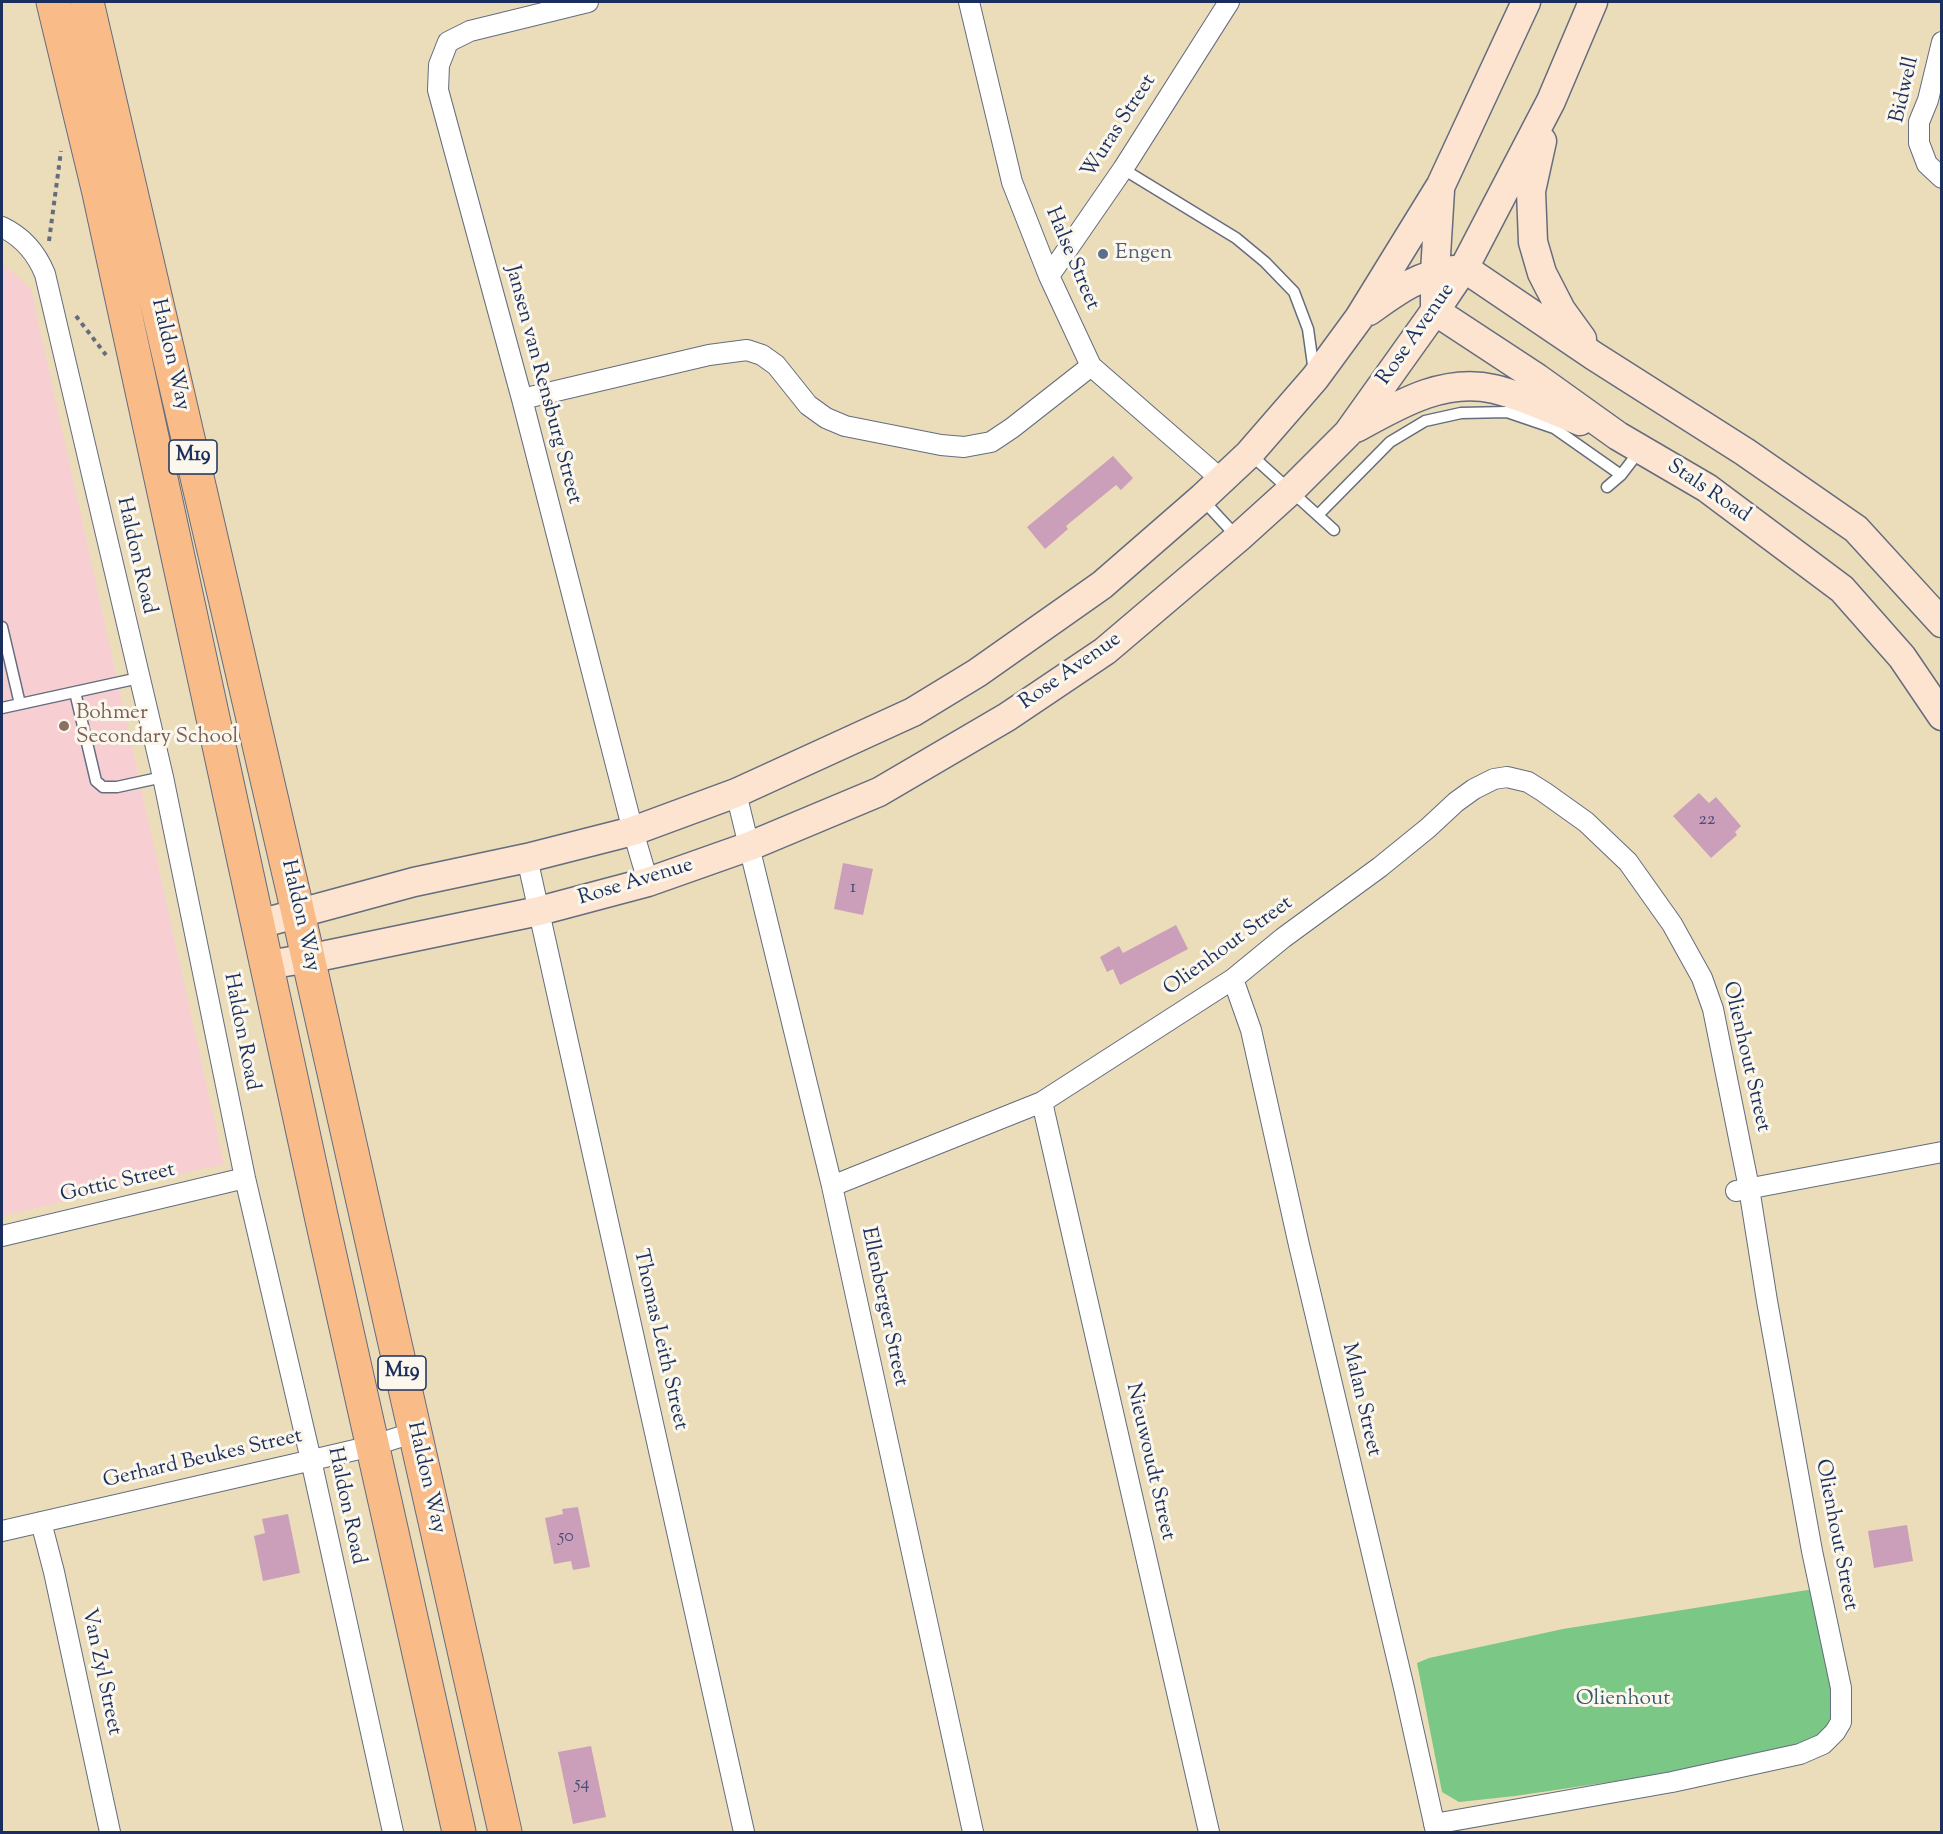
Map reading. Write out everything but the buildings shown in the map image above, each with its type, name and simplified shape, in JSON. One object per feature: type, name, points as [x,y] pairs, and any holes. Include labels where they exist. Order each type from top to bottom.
[{"type":"highway","name":"Haldon Way","points":[[53,2],[99,193],[311,1169],[459,1833]]},
{"type":"highway","name":"Haldon Way","points":[[87,2],[231,619],[505,1833]]},
{"type":"highway","points":[[146,409],[179,400]]},
{"type":"highway","points":[[194,628],[231,619]]},
{"type":"highway","points":[[311,1169],[354,1160]]},
{"type":"highway","points":[[442,1757],[486,1749]]},
{"type":"street","name":"Jansen van Rensburg Street","points":[[588,2],[470,31],[448,42],[439,65],[438,90],[522,399],[648,882]]},
{"type":"street","name":"Halse Street","points":[[969,2],[1012,182],[1049,276],[1091,366],[1212,489]]},
{"type":"street","name":"Wuras Street","points":[[1049,276],[1123,168],[1229,2]]},
{"type":"street","points":[[259,924],[414,882],[527,858],[633,831],[736,793],[913,712],[977,673],[1102,585],[1249,454],[1315,378],[1359,318],[1441,185],[1526,2]]},
{"type":"street","name":"Rose Avenue","points":[[267,965],[539,911],[648,882],[750,846],[879,792],[1007,717],[1105,651],[1239,538],[1290,491],[1347,433],[1436,311],[1464,268],[1551,101],[1593,2]]},
{"type":"street","name":"Bidwell","points":[[1941,42],[1928,100],[1919,122],[1919,143],[1927,164],[1941,178]]},
{"type":"street","points":[[1551,101],[1531,191],[1533,242],[1542,273],[1561,310],[1594,356]]},
{"type":"street","points":[[1436,311],[1435,272],[1441,185]]},
{"type":"street","name":"Haldon Road","points":[[2,227],[16,234],[28,245],[45,274],[164,777],[245,1178],[311,1460],[393,1833]]},
{"type":"street","points":[[1359,318],[1404,286],[1423,276],[1464,268],[1594,356],[1745,452],[1856,529],[1941,623]]},
{"type":"street","name":"Stals Road","points":[[1436,311],[1630,442],[1707,488],[1842,589],[1936,697]]},
{"type":"street","points":[[522,399],[709,355],[747,350],[762,355],[776,365],[808,405],[826,418],[853,428],[941,445],[964,447],[991,442],[1091,366]]},
{"type":"street","points":[[1347,433],[1419,395],[1467,386],[1495,389],[1630,442]]},
{"type":"street","name":"Olienhout Street","points":[[832,1186],[1042,1102],[1233,980],[1283,939],[1380,867],[1456,802],[1474,789],[1494,779],[1507,777],[1528,782],[1586,822],[1628,862],[1653,895],[1689,952],[1702,978],[1713,1009],[1742,1189],[1767,1301],[1810,1539],[1841,1688],[1841,1722],[1823,1744],[1800,1754],[1672,1782],[1435,1828]]},
{"type":"street","name":"Ellenberger Street","points":[[736,793],[832,1186],[973,1833]]},
{"type":"street","name":"Thomas Leith Street","points":[[527,858],[744,1833]]},
{"type":"street","name":"Malan Street","points":[[1233,980],[1251,1030],[1435,1828]]},
{"type":"street","name":"Nieuwoudt Street","points":[[1042,1102],[1209,1833]]},
{"type":"street","points":[[1742,1189],[1941,1152]]},
{"type":"street","name":"Gottic Street","points":[[2,1236],[245,1178]]},
{"type":"street","name":"Gerhard Beukes Street","points":[[2,1531],[372,1446],[415,1432]]},
{"type":"street","name":"Van Zyl Street","points":[[41,1522],[57,1584],[110,1833]]},
{"type":"lane","points":[[1123,168],[1236,238],[1265,262],[1293,292],[1308,329],[1315,378]]},
{"type":"lane","points":[[1318,515],[1390,442],[1425,421],[1461,413],[1507,412],[1554,428],[1621,475]]},
{"type":"lane","points":[[1607,487],[1621,475],[1630,442]]},
{"type":"lane","points":[[1249,454],[1334,530]]},
{"type":"lane","points":[[1212,489],[1239,538]]},
{"type":"lane","points":[[2,627],[20,704]]},
{"type":"lane","points":[[2,708],[139,678]]},
{"type":"lane","points":[[75,692],[96,781],[104,787],[117,787],[164,777]]},
{"type":"path","points":[[45,274],[62,141]]},
{"type":"path","points":[[72,310],[112,364]]},
{"type":"shaded area","name":"Bohmer Secondary School","points":[[2,263],[31,289],[224,1164],[2,1216]]},
{"type":"green space","name":"Olienhout","points":[[1814,1589],[1838,1706],[1831,1732],[1814,1744],[1637,1778],[1515,1796],[1459,1802],[1442,1792],[1417,1663],[1429,1658],[1563,1629]]},
{"type":"place","name":"Engen","points":[[1103,254]]},
{"type":"place","name":"Bohmer Secondary School","points":[[64,726]]}]
